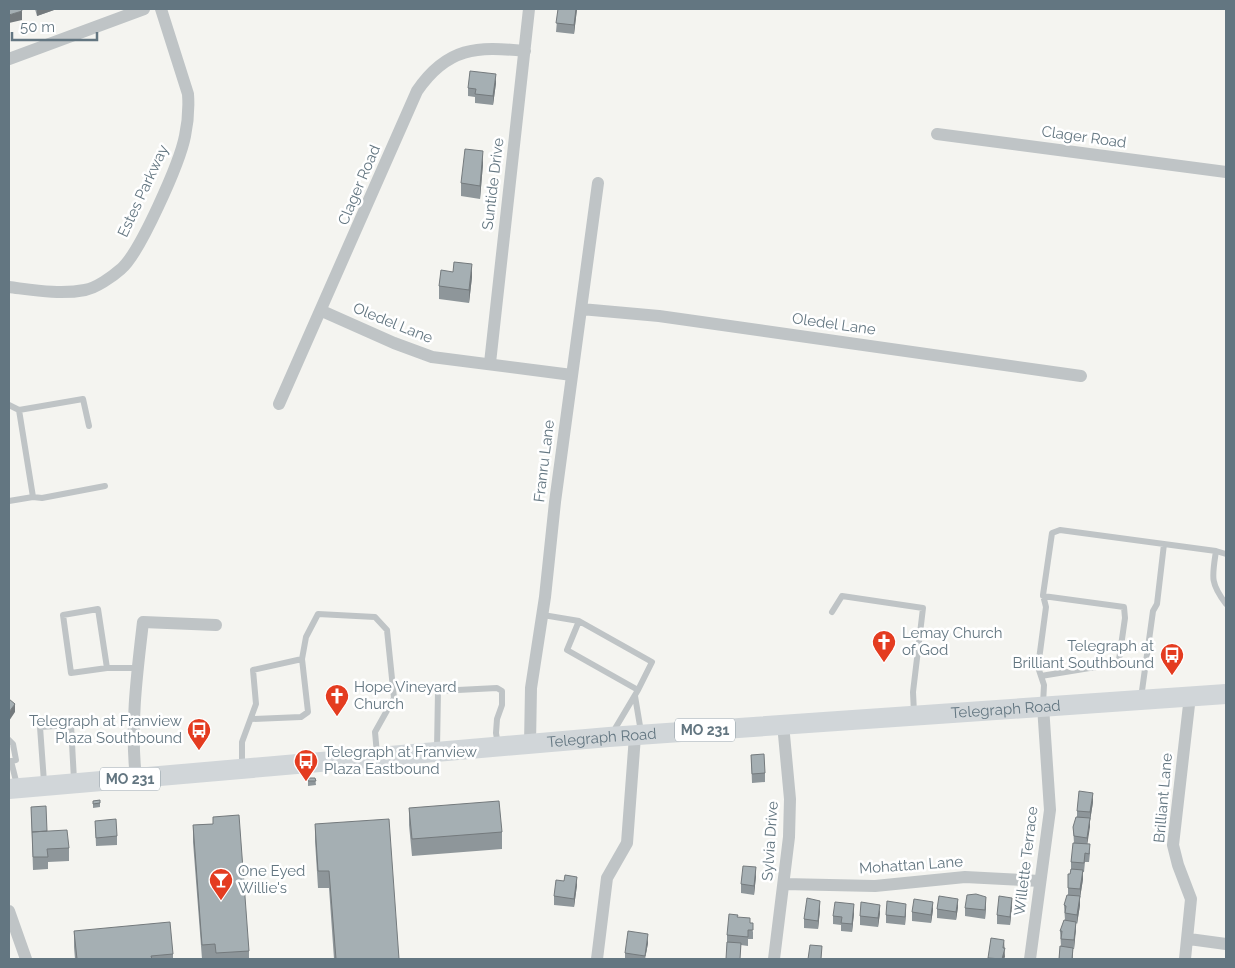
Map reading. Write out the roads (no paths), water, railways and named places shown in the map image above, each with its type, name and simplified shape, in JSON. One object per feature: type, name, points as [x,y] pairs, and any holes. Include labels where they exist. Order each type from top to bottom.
[{"type":"main road","name":"Telegraph Road","points":[[11,790],[609,737],[1226,694]]},
{"type":"street","points":[[9,58],[144,9]]},
{"type":"street","name":"Estes Parkway","points":[[9,286],[43,291],[86,290],[122,268],[141,239],[154,215],[185,137],[189,108],[188,94],[160,9]]},
{"type":"street","name":"Suntide Drive","points":[[490,363],[504,217],[529,9]]},
{"type":"street","name":"Clager Road","points":[[279,404],[322,311],[417,91],[429,73],[464,51],[492,47],[525,51]]},
{"type":"street","name":"Clager Road","points":[[937,134],[1226,172]]},
{"type":"street","name":"Franru Lane","points":[[530,744],[531,688],[543,615],[572,375],[598,183]]},
{"type":"street","name":"Oledel Lane","points":[[581,309],[659,316],[1081,376]]},
{"type":"street","name":"Oledel Lane","points":[[322,311],[394,343],[432,357],[572,375]]},
{"type":"street","points":[[136,778],[133,754],[138,668],[143,622],[216,625]]},
{"type":"street","name":"Brilliant Lane","points":[[1186,959],[1191,899],[1173,846],[1190,696]]},
{"type":"street","name":"Willette Terrace","points":[[1030,959],[1050,810],[1043,706]]},
{"type":"street","name":"Sylvia Drive","points":[[774,959],[784,884],[790,799],[784,724]]},
{"type":"street","points":[[596,959],[607,878],[628,843],[638,735]]},
{"type":"street","name":"Mohattan Lane","points":[[784,884],[875,886],[965,878],[1040,881]]},
{"type":"street","points":[[9,910],[26,959]]},
{"type":"street","points":[[1188,939],[1226,944]]},
{"type":"lane","points":[[9,405],[19,410],[83,399],[88,426]]},
{"type":"lane","points":[[19,410],[33,497]]},
{"type":"lane","points":[[9,501],[33,497],[42,498],[105,486]]},
{"type":"lane","points":[[1043,706],[1044,685],[1038,667],[1046,607],[1043,596],[1052,533],[1060,530],[1216,551],[1226,554]]},
{"type":"lane","points":[[1140,700],[1153,611],[1157,604],[1164,544]]},
{"type":"lane","points":[[1216,551],[1212,580],[1216,591],[1226,604]]},
{"type":"lane","points":[[832,612],[842,596],[923,608],[913,692],[914,715]]},
{"type":"lane","points":[[1041,676],[1114,664],[1119,660],[1125,618],[1124,608],[1043,596]]},
{"type":"lane","points":[[107,668],[98,610],[63,615],[71,673],[107,668],[138,668]]},
{"type":"lane","points":[[251,719],[300,717],[308,712],[302,659],[306,637],[318,614],[375,616],[387,630],[394,698],[375,732],[377,758]]},
{"type":"lane","points":[[543,615],[580,621],[652,662],[637,693],[609,737]]},
{"type":"lane","points":[[580,621],[567,650],[637,693]]},
{"type":"lane","points":[[242,769],[242,742],[256,704],[253,670],[302,659]]},
{"type":"lane","points":[[438,753],[436,730],[438,691],[497,688],[502,691],[502,705],[497,718],[496,733],[498,747]]},
{"type":"lane","points":[[637,693],[638,735]]},
{"type":"lane","points":[[45,786],[40,727],[71,725],[74,783]]},
{"type":"lane","points":[[10,743],[16,760],[10,761],[11,790]]},
{"type":"place","name":"Lemay Church of God","points":[[884,663]]},
{"type":"place","name":"Telegraph at Brilliant Southbound","points":[[1172,676]]},
{"type":"place","name":"Hope Vineyard Church","points":[[337,717]]},
{"type":"place","name":"Telegraph at Franview Plaza Southbound","points":[[199,751]]},
{"type":"place","name":"Telegraph at Franview Plaza Eastbound","points":[[306,782]]},
{"type":"place","name":"One Eyed Willie's","points":[[221,901]]}]
